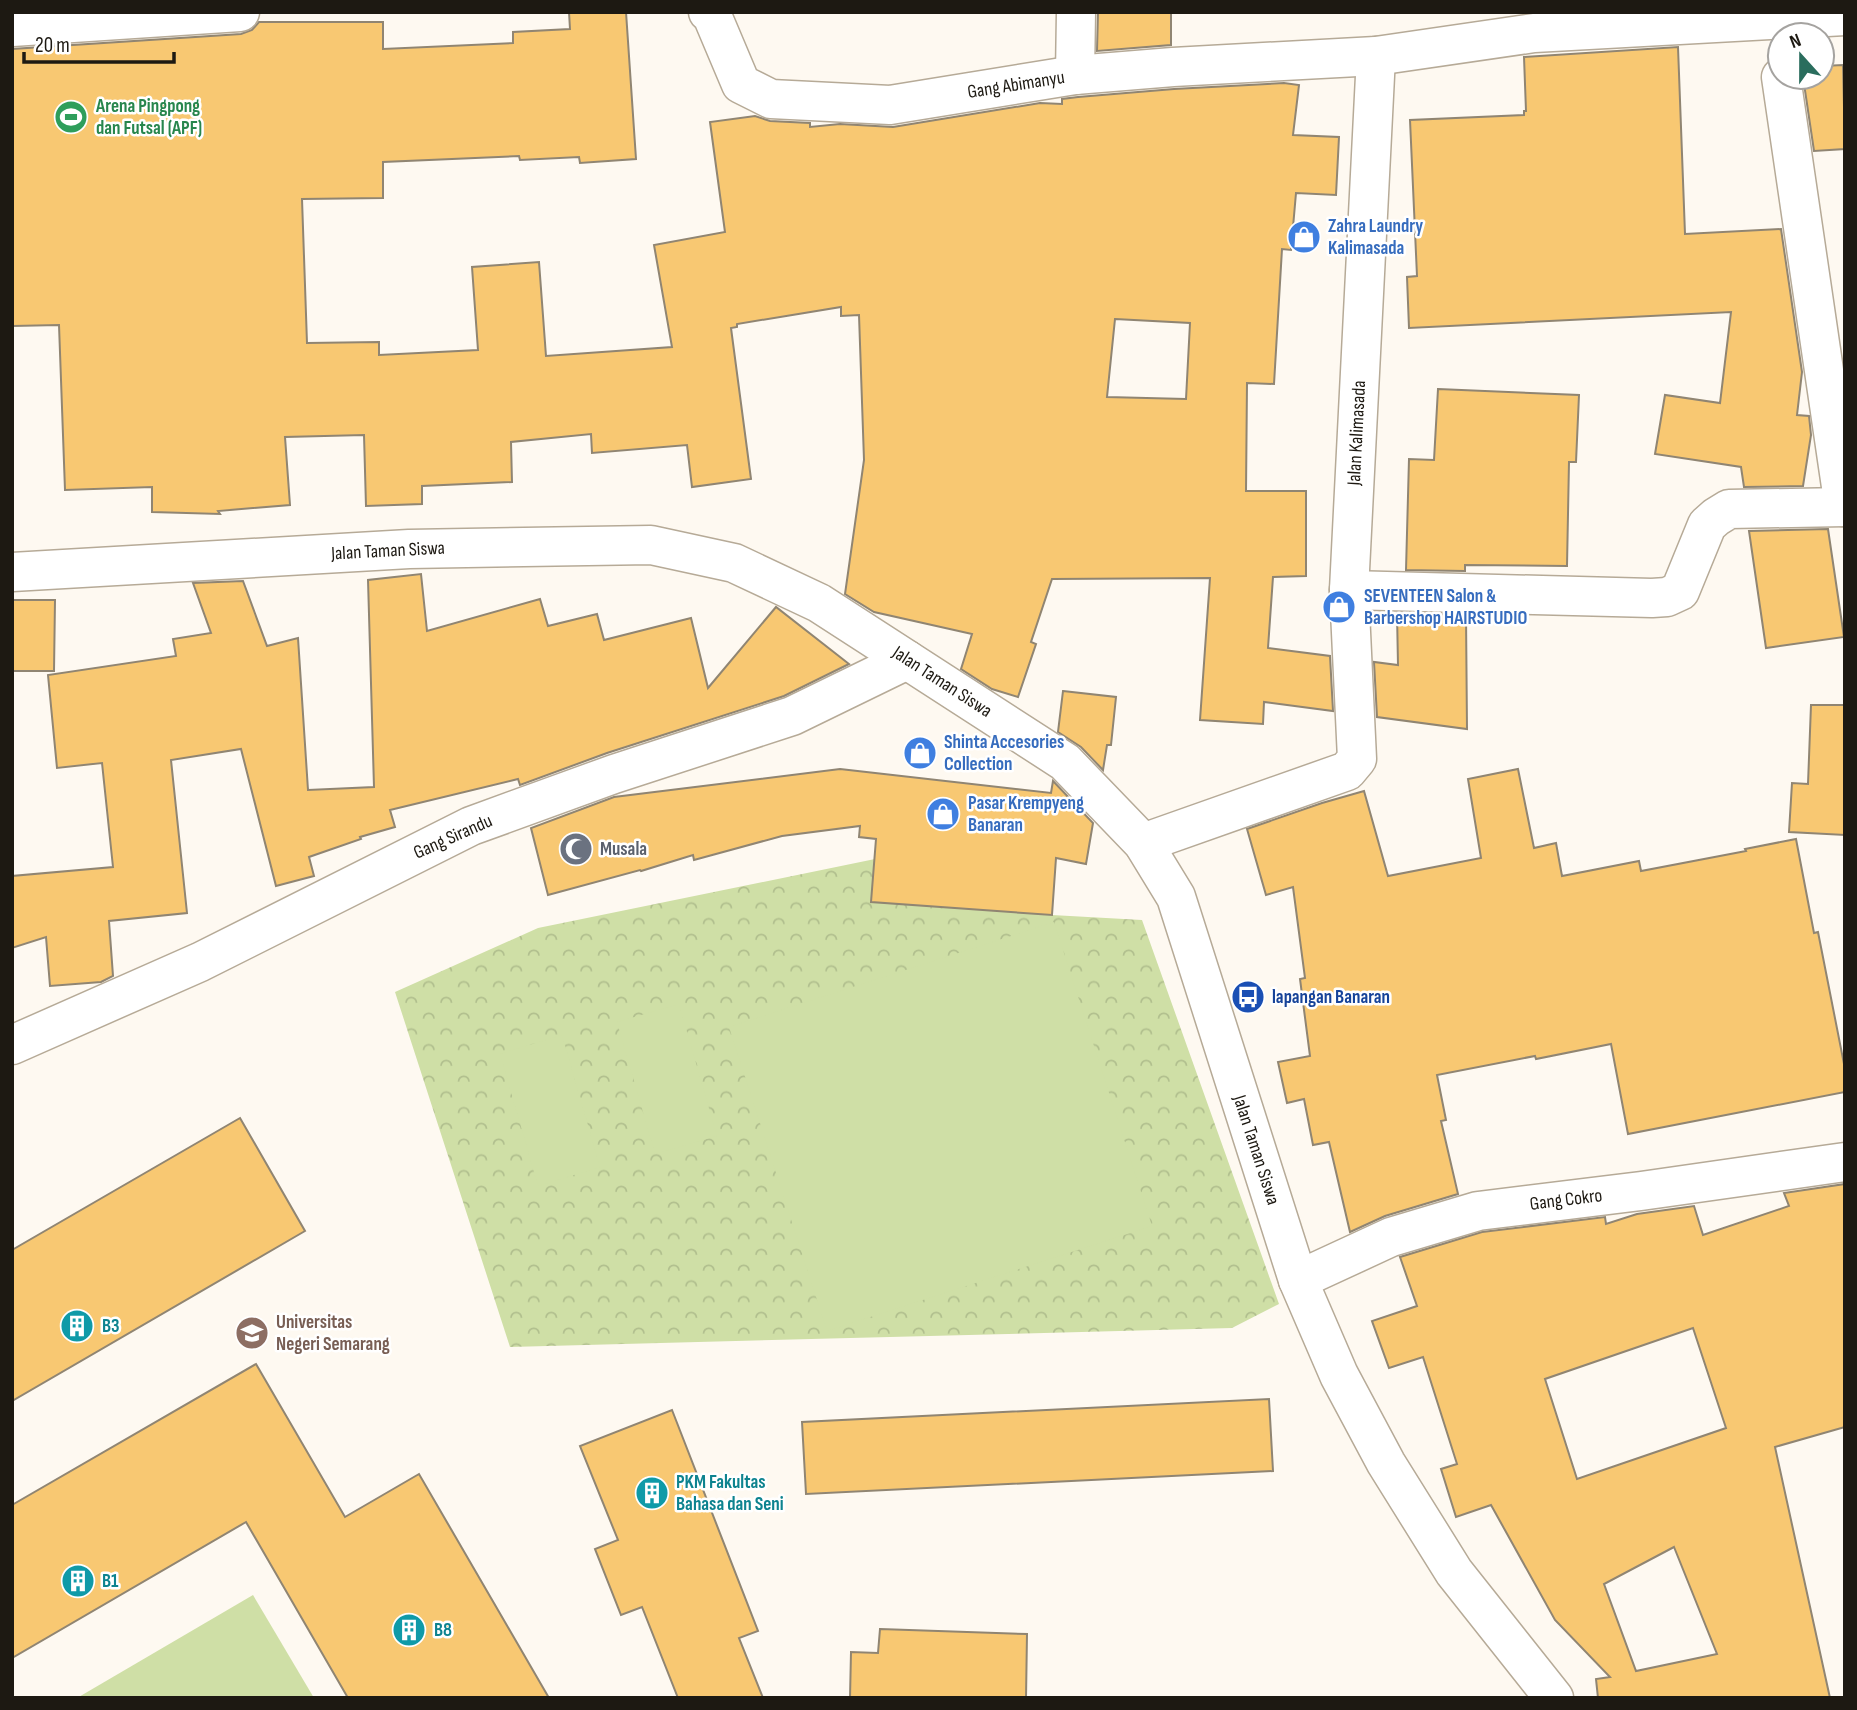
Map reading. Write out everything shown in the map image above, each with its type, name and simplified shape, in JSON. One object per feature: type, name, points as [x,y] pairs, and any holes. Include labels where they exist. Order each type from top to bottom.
[{"type":"street","points":[[12,27],[122,16],[240,12]]},
{"type":"street","points":[[1075,75],[1076,12]]},
{"type":"street","name":"Gang Abimanyu","points":[[710,13],[740,84],[771,99],[891,105],[1075,75],[1173,66],[1376,57]]},
{"type":"street","points":[[1376,57],[1535,23],[1845,16]]},
{"type":"street","name":"Jalan Kalimasada","points":[[1143,843],[1347,771],[1357,759],[1349,590],[1376,57]]},
{"type":"street","points":[[1349,590],[1667,597],[1680,591],[1707,525],[1729,509],[1844,507],[1784,91]]},
{"type":"street","name":"Jalan Taman Siswa","points":[[12,572],[409,549],[651,545],[734,563],[819,603],[1065,762],[1143,843],[1176,897],[1298,1280],[1339,1375],[1386,1463],[1454,1572],[1554,1698]]},
{"type":"street","name":"Gang Sirandu","points":[[12,1045],[200,962],[471,826],[614,774],[792,716],[907,660]]},
{"type":"street","name":"Gang Cokro","points":[[1298,1280],[1391,1237],[1478,1211],[1845,1162]]},
{"type":"green space","points":[[875,859],[872,902],[1142,920],[1279,1304],[1232,1328],[510,1347],[395,992],[538,928]]},
{"type":"green space","points":[[1054,922],[1152,1226],[827,1331],[729,1027]]},
{"type":"green space","points":[[679,1004],[717,1136],[655,1154],[617,1022]]},
{"type":"green space","points":[[562,1035],[600,1167],[538,1186],[500,1054]]},
{"type":"green space","points":[[253,1595],[314,1698],[77,1698]]},
{"type":"building","points":[[569,12],[626,12],[636,159],[580,163],[579,157],[520,160],[519,156],[383,162],[383,198],[302,199],[307,343],[379,342],[379,355],[478,350],[472,267],[539,262],[546,356],[672,347],[654,245],[725,232],[710,122],[755,116],[770,121],[810,123],[810,127],[840,124],[893,127],[1040,103],[1062,104],[1062,99],[1078,97],[1284,83],[1299,85],[1293,135],[1339,137],[1336,195],[1296,193],[1291,250],[1282,249],[1274,384],[1247,383],[1246,491],[1306,491],[1306,576],[1273,577],[1268,648],[1330,656],[1333,711],[1264,702],[1263,724],[1200,720],[1210,578],[1052,579],[1031,642],[1036,644],[1018,697],[992,689],[961,669],[972,634],[874,612],[845,594],[864,460],[859,315],[841,316],[841,307],[737,324],[737,327],[731,328],[751,479],[692,487],[687,445],[592,453],[591,434],[511,442],[512,482],[422,486],[422,504],[366,506],[364,435],[285,437],[290,505],[218,511],[220,514],[152,512],[152,487],[65,490],[59,325],[13,326],[12,49],[241,34],[252,30],[259,22],[383,22],[383,49],[513,43],[513,32],[570,29]],"holes":[[[1115,319],[1190,323],[1186,399],[1107,397]]]},
{"type":"building","points":[[1098,12],[1171,12],[1171,45],[1097,51]]},
{"type":"building","points":[[1678,47],[1685,234],[1781,229],[1802,372],[1797,415],[1809,416],[1811,435],[1803,486],[1744,487],[1741,467],[1655,454],[1665,395],[1720,403],[1731,312],[1409,328],[1407,277],[1417,276],[1410,120],[1524,115],[1524,57]]},
{"type":"building","points":[[1836,65],[1843,65],[1845,149],[1814,151],[1805,91],[1836,91]]},
{"type":"building","points":[[1438,389],[1579,395],[1576,462],[1569,462],[1567,566],[1465,565],[1465,571],[1406,570],[1409,459],[1434,460]]},
{"type":"building","points":[[1828,529],[1844,637],[1766,648],[1749,531]]},
{"type":"building","points":[[421,574],[427,631],[540,599],[548,626],[597,614],[604,640],[691,618],[708,688],[776,607],[849,664],[784,696],[607,753],[520,785],[518,779],[390,810],[395,827],[309,857],[314,876],[276,886],[241,749],[171,760],[187,913],[109,921],[113,976],[101,982],[50,986],[46,937],[12,948],[12,876],[113,867],[102,763],[57,768],[48,675],[176,656],[173,639],[211,633],[193,583],[243,581],[267,646],[298,638],[308,790],[374,787],[368,580]]},
{"type":"building","points":[[12,600],[55,600],[54,671],[12,671]]},
{"type":"building","points":[[1397,613],[1466,615],[1467,729],[1377,717],[1374,662],[1398,665]]},
{"type":"building","points":[[1063,691],[1116,697],[1111,745],[1107,745],[1103,770],[1081,747],[1058,732]]},
{"type":"building","points":[[1811,705],[1845,705],[1845,835],[1789,832],[1792,783],[1808,784]]},
{"type":"building","points":[[840,769],[1051,793],[1053,781],[1093,823],[1086,864],[1056,858],[1052,915],[871,902],[876,839],[859,837],[860,826],[782,836],[694,860],[693,855],[548,895],[531,828],[614,797]]},
{"type":"building","points":[[1518,769],[1534,848],[1556,843],[1562,876],[1639,861],[1641,871],[1796,839],[1814,933],[1818,932],[1845,1069],[1845,1092],[1628,1134],[1611,1044],[1437,1075],[1446,1120],[1441,1121],[1458,1194],[1385,1216],[1350,1232],[1329,1142],[1313,1145],[1304,1099],[1287,1103],[1278,1062],[1310,1056],[1300,979],[1305,978],[1293,887],[1266,895],[1247,829],[1364,791],[1388,876],[1481,858],[1468,779]]},
{"type":"building","name":"B3","points":[[240,1118],[305,1231],[12,1401],[12,1250]]},
{"type":"building","points":[[1845,1184],[1845,1427],[1775,1447],[1830,1698],[1598,1698],[1596,1679],[1610,1677],[1555,1620],[1491,1505],[1456,1517],[1441,1469],[1457,1464],[1423,1357],[1389,1368],[1372,1321],[1417,1306],[1400,1257],[1482,1232],[1605,1217],[1606,1224],[1637,1214],[1694,1206],[1703,1235],[1789,1206],[1784,1193]],"holes":[[[1693,1328],[1726,1428],[1577,1479],[1545,1379]],[[1674,1547],[1717,1654],[1636,1671],[1604,1584]]]},
{"type":"building","points":[[256,1364],[345,1517],[419,1474],[549,1698],[348,1698],[246,1522],[12,1658],[12,1505]]},
{"type":"building","points":[[1269,1399],[1273,1471],[806,1494],[802,1422]]},
{"type":"building","name":"PKM Fakultas Bahasa dan Seni","points":[[672,1410],[758,1631],[739,1638],[763,1698],[678,1698],[642,1607],[621,1615],[595,1549],[618,1540],[580,1446]]},
{"type":"building","points":[[880,1629],[1027,1634],[1026,1698],[850,1698],[851,1652],[878,1653]]},
{"type":"place","name":"Arena Pingpong dan Futsal (APF)","points":[[71,117]]},
{"type":"place","name":"Zahra Laundry Kalimasada","points":[[1304,237]]},
{"type":"place","name":"SEVENTEEN Salon & Barbershop HAIRSTUDIO","points":[[1339,607]]},
{"type":"place","name":"Shinta Accesories Collection","points":[[920,753]]},
{"type":"place","name":"Pasar Krempyeng Banaran","points":[[943,814]]},
{"type":"place","name":"Musala","points":[[576,849]]},
{"type":"place","name":"lapangan Banaran","points":[[1248,997]]},
{"type":"place","name":"B3","points":[[77,1326]]},
{"type":"place","name":"Universitas Negeri Semarang","points":[[252,1333]]},
{"type":"place","name":"PKM Fakultas Bahasa dan Seni","points":[[652,1493]]},
{"type":"place","name":"B1","points":[[78,1581]]},
{"type":"place","name":"B8","points":[[409,1630]]}]
